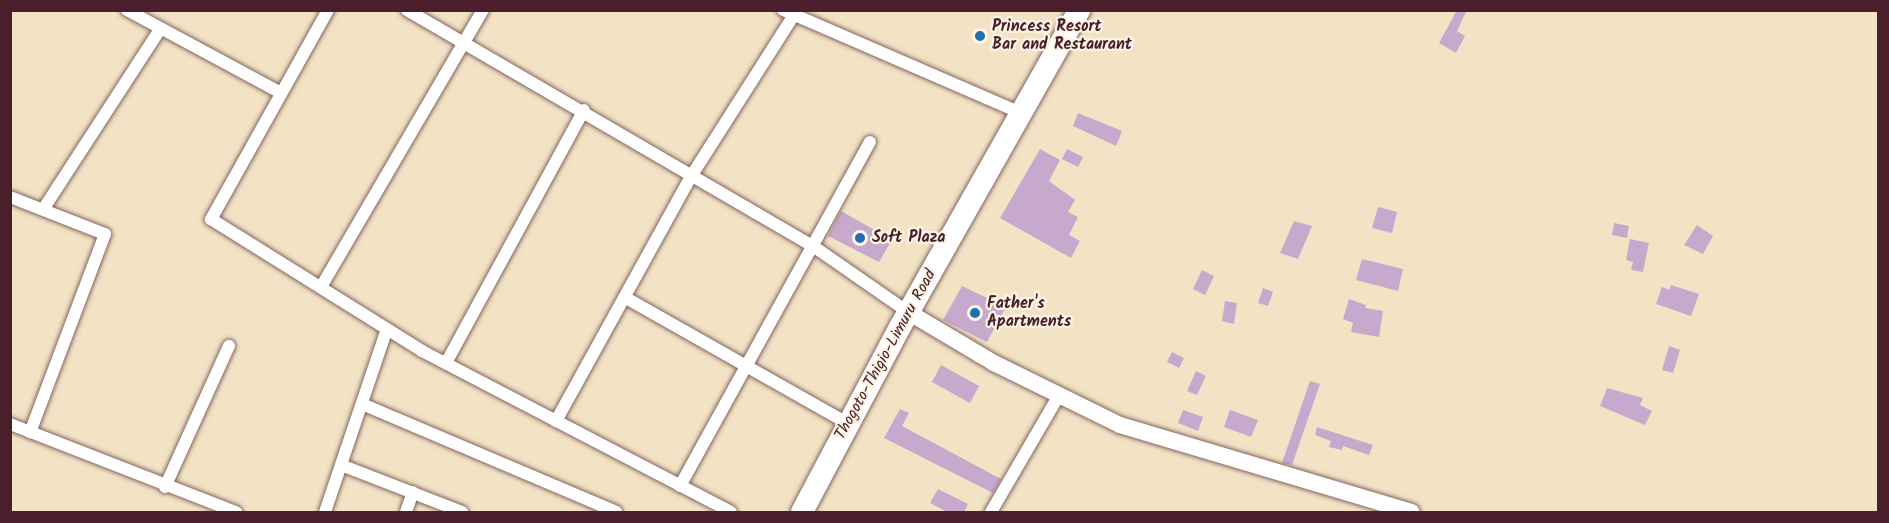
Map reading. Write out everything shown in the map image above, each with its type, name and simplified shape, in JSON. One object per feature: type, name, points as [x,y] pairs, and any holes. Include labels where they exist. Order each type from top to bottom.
[{"type":"highway","name":"Thogoto-Thigio-Limuru Road","points":[[802,513],[908,312],[1023,114],[1079,10]]},
{"type":"street","points":[[127,10],[159,31],[281,93]]},
{"type":"street","points":[[328,10],[211,219],[387,329],[446,363],[731,513]]},
{"type":"street","points":[[407,10],[584,110],[813,246],[908,312],[994,363],[1152,437],[1411,513]]},
{"type":"street","points":[[321,287],[483,10]]},
{"type":"street","points":[[556,421],[692,175],[788,13],[1023,114]]},
{"type":"street","points":[[45,208],[159,31]]},
{"type":"street","points":[[446,363],[584,110]]},
{"type":"street","points":[[680,486],[870,142]]},
{"type":"street","points":[[10,197],[45,208],[105,234],[30,432]]},
{"type":"street","points":[[626,298],[747,364],[849,424]]},
{"type":"street","points":[[325,513],[387,329]]},
{"type":"street","points":[[165,487],[229,346]]},
{"type":"street","points":[[991,513],[1059,395]]},
{"type":"street","points":[[362,404],[616,513]]},
{"type":"street","points":[[10,424],[165,487],[236,513]]},
{"type":"street","points":[[341,465],[462,513]]},
{"type":"street","points":[[406,513],[413,492]]},
{"type":"building","points":[[1457,10],[1466,12],[1457,31],[1465,36],[1456,53],[1439,43]]},
{"type":"building","points":[[1078,113],[1122,131],[1116,146],[1073,126]]},
{"type":"building","points":[[1040,149],[1060,160],[1049,181],[1075,200],[1068,212],[1078,217],[1069,235],[1080,241],[1071,258],[1000,218]]},
{"type":"building","points":[[1067,149],[1083,157],[1078,167],[1062,159]]},
{"type":"building","points":[[1378,207],[1397,212],[1392,233],[1372,228]]},
{"type":"building","name":"Soft Plaza","points":[[841,211],[892,240],[879,262],[828,236]]},
{"type":"building","points":[[1294,221],[1312,226],[1298,259],[1280,253]]},
{"type":"building","points":[[1614,223],[1629,226],[1627,238],[1612,235]]},
{"type":"building","points":[[1697,225],[1713,236],[1703,254],[1684,245]]},
{"type":"building","points":[[1630,239],[1649,243],[1643,272],[1631,270],[1633,262],[1626,260]]},
{"type":"building","points":[[1362,259],[1403,269],[1398,291],[1356,280]]},
{"type":"building","points":[[1202,270],[1214,276],[1205,295],[1193,289]]},
{"type":"building","points":[[1671,285],[1699,294],[1691,316],[1656,304],[1662,287],[1669,290]]},
{"type":"building","name":"Father's Apartments","points":[[962,286],[1006,307],[987,342],[943,320]]},
{"type":"building","points":[[1263,288],[1273,292],[1268,306],[1258,303]]},
{"type":"building","points":[[1349,299],[1366,305],[1365,308],[1383,311],[1379,337],[1351,332],[1353,323],[1343,319]]},
{"type":"building","points":[[1225,301],[1237,303],[1234,324],[1222,321]]},
{"type":"building","points":[[1669,346],[1680,350],[1673,373],[1662,370]]},
{"type":"building","points":[[1172,352],[1184,358],[1179,368],[1167,362]]},
{"type":"building","points":[[941,365],[979,386],[970,403],[932,382]]},
{"type":"building","points":[[1196,371],[1206,376],[1197,395],[1187,391]]},
{"type":"building","points":[[1310,381],[1320,384],[1292,465],[1282,463]]},
{"type":"building","points":[[1607,388],[1643,398],[1640,405],[1652,411],[1645,425],[1600,406]]},
{"type":"building","points":[[900,409],[909,413],[902,426],[1001,479],[993,493],[884,438]]},
{"type":"building","points":[[1183,410],[1203,417],[1198,431],[1178,423]]},
{"type":"building","points":[[1230,410],[1258,420],[1251,437],[1224,427]]},
{"type":"building","points":[[1317,427],[1373,445],[1369,455],[1343,446],[1342,450],[1329,447],[1331,441],[1315,435]]},
{"type":"building","points":[[938,489],[968,504],[964,513],[949,513],[930,503]]},
{"type":"place","name":"Princess Resort Bar and Restaurant","points":[[980,36]]},
{"type":"place","name":"Soft Plaza","points":[[860,238]]},
{"type":"place","name":"Father's Apartments","points":[[975,313]]}]
